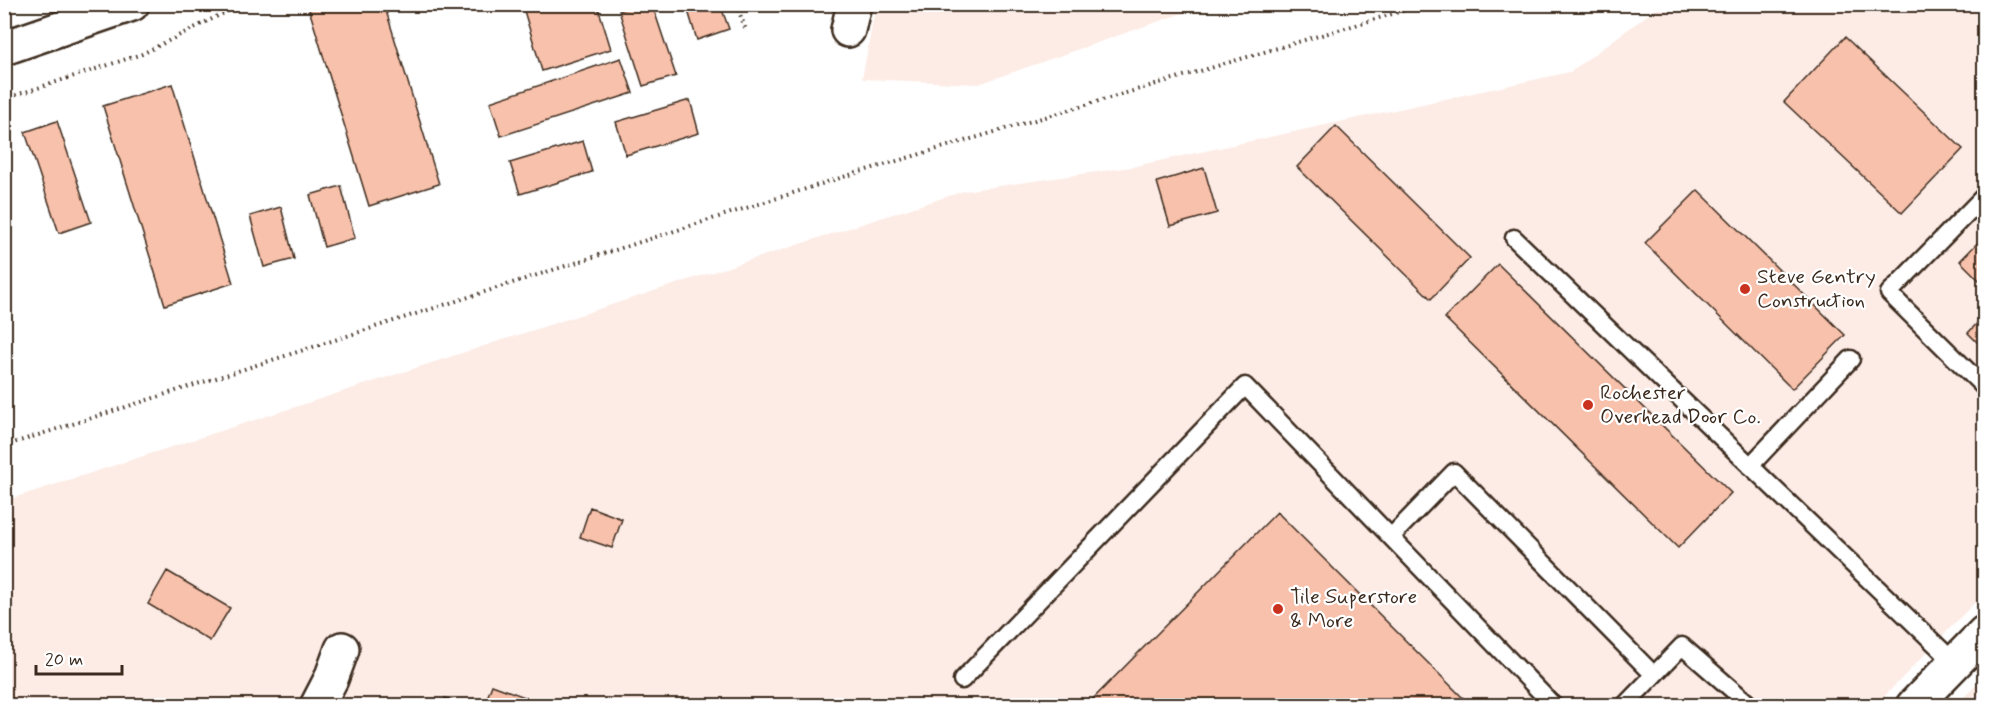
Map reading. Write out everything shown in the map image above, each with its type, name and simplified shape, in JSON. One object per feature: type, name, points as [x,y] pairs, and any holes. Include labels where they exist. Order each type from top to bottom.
[{"type":"street","points":[[4,48],[132,4]]},
{"type":"street","points":[[1913,705],[1984,633]]},
{"type":"street","points":[[317,705],[342,649]]},
{"type":"lane","points":[[1984,196],[1889,293],[1984,387]]},
{"type":"lane","points":[[1514,238],[1955,663]]},
{"type":"lane","points":[[1750,466],[1851,359]]},
{"type":"lane","points":[[962,680],[1245,386],[1554,705]]},
{"type":"lane","points":[[1391,537],[1454,472],[1654,675]]},
{"type":"lane","points":[[1624,705],[1682,646],[1751,705]]},
{"type":"path","points":[[4,99],[142,54],[242,4]]},
{"type":"path","points":[[736,4],[746,30]]},
{"type":"path","points":[[4,446],[843,177],[1426,4]]},
{"type":"shaded area","points":[[876,4],[1206,5],[979,84],[862,79]]},
{"type":"shaded area","points":[[1661,5],[1984,5],[1984,593],[1876,705],[5,705],[4,501],[964,191],[1131,167],[1570,72]]},
{"type":"shaded area","points":[[1984,677],[1984,705],[1956,705]]},
{"type":"building","points":[[313,4],[384,4],[439,184],[369,206],[308,6]]},
{"type":"building","points":[[522,4],[597,4],[611,49],[542,71]]},
{"type":"building","points":[[638,4],[652,4],[676,76],[643,86],[619,11]]},
{"type":"building","points":[[686,4],[720,4],[729,29],[697,40]]},
{"type":"building","points":[[1845,37],[1963,149],[1902,213],[1784,102]]},
{"type":"building","points":[[621,58],[633,93],[501,136],[490,102]]},
{"type":"building","points":[[172,84],[233,283],[165,305],[103,106]]},
{"type":"building","points":[[690,100],[699,133],[626,155],[616,122]]},
{"type":"building","points":[[57,121],[91,222],[59,233],[25,132]]},
{"type":"building","points":[[1336,126],[1470,258],[1431,299],[1297,167]]},
{"type":"building","points":[[583,141],[592,172],[520,194],[510,163]]},
{"type":"building","points":[[1204,168],[1217,213],[1170,226],[1157,182]]},
{"type":"building","points":[[341,186],[355,238],[324,247],[310,195]]},
{"type":"building","name":"Steve Gentry Construction","points":[[1698,190],[1845,335],[1792,389],[1645,243]]},
{"type":"building","points":[[281,207],[294,259],[264,267],[250,216]]},
{"type":"building","points":[[1984,236],[1984,285],[1960,261]]},
{"type":"building","name":"Rochester Overhead Door Co.","points":[[1498,264],[1731,493],[1678,548],[1445,318]]},
{"type":"building","points":[[1984,316],[1984,349],[1968,333]]},
{"type":"building","points":[[590,507],[622,519],[612,548],[580,537]]},
{"type":"building","name":"Tile Superstore & More","points":[[1277,512],[1471,706],[1086,706]]},
{"type":"building","points":[[167,571],[230,608],[210,641],[148,604]]},
{"type":"building","points":[[492,685],[544,704],[544,706],[484,706]]},
{"type":"building","points":[[445,698],[466,706],[442,706]]},
{"type":"building","points":[[156,699],[169,706],[152,706]]},
{"type":"place","name":"Steve Gentry Construction","points":[[1745,289]]},
{"type":"place","name":"Rochester Overhead Door Co.","points":[[1588,405]]},
{"type":"place","name":"Tile Superstore & More","points":[[1278,609]]}]
